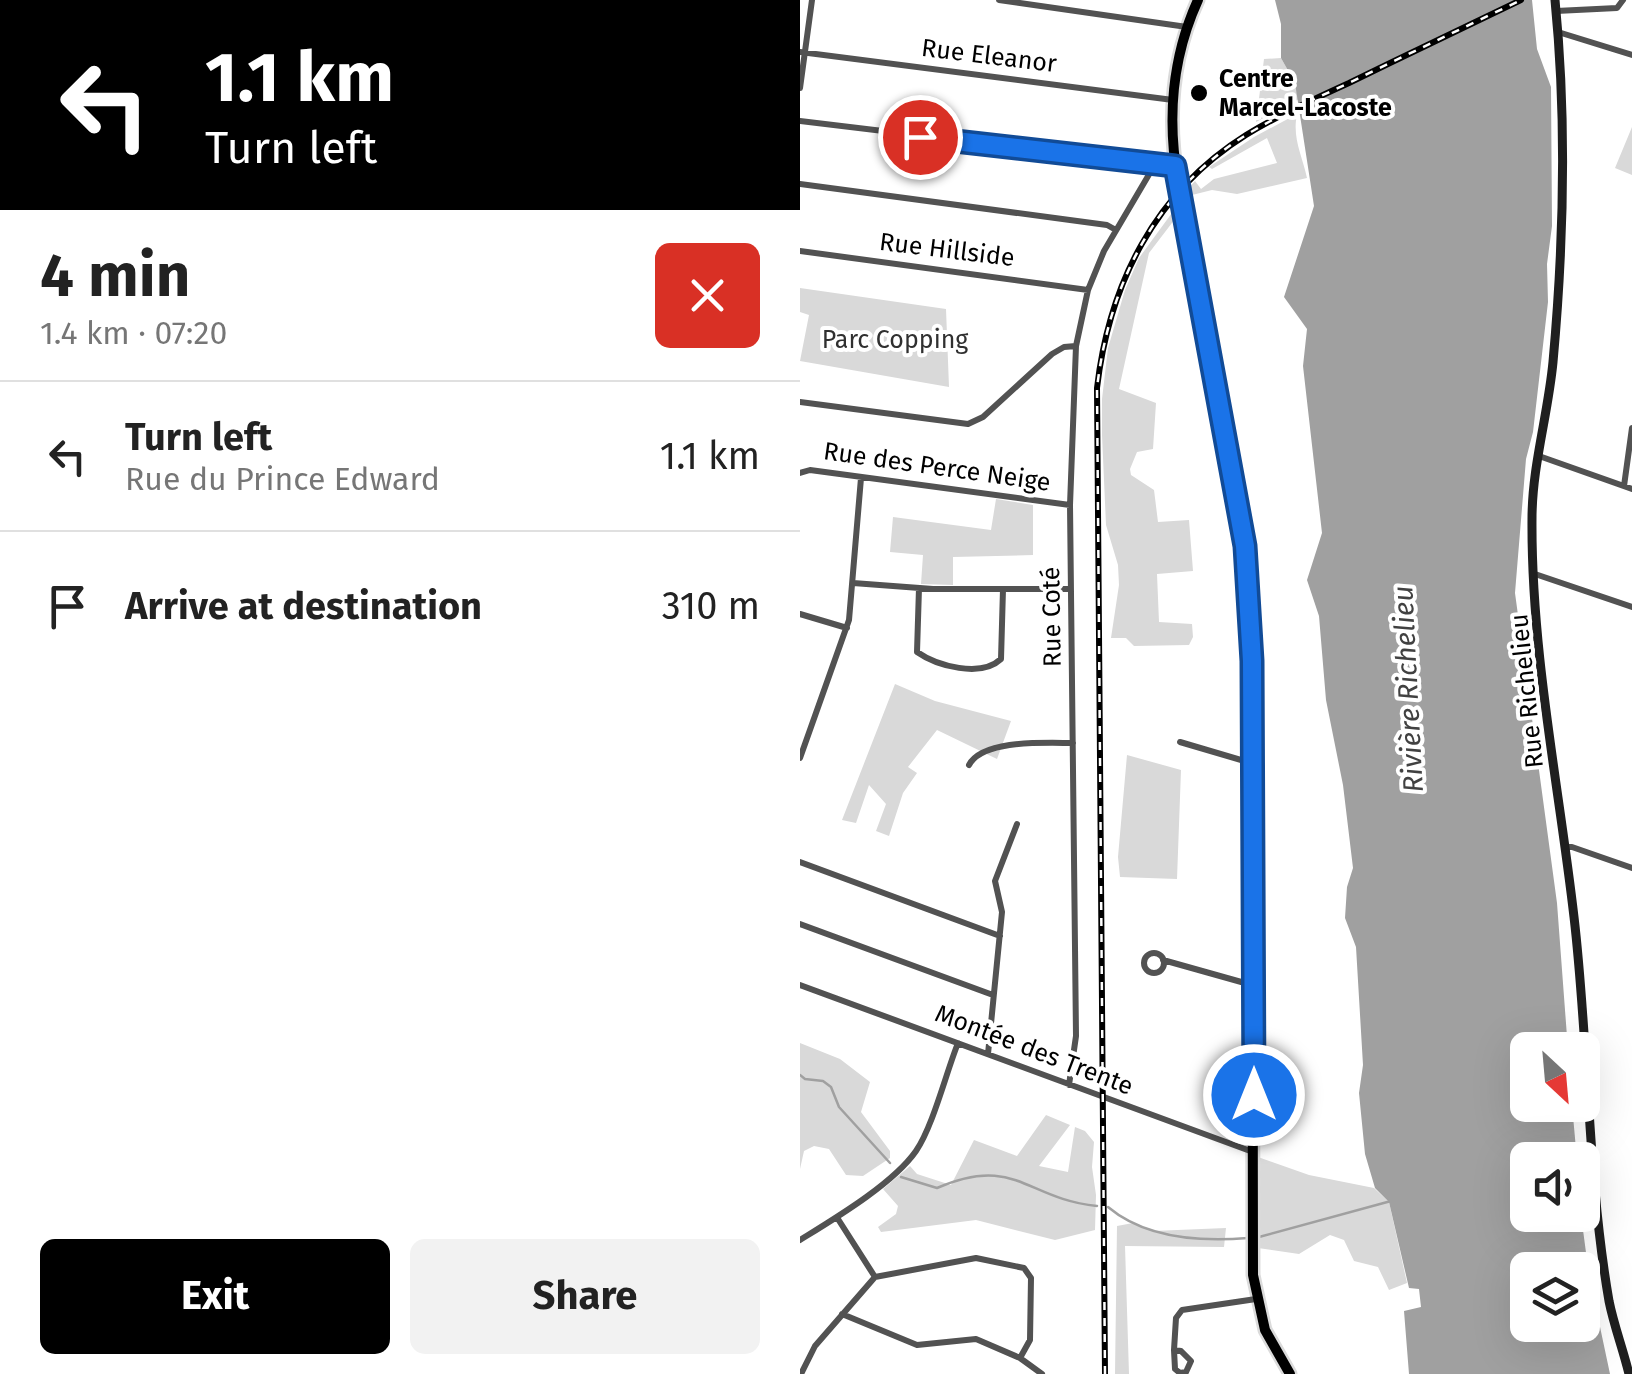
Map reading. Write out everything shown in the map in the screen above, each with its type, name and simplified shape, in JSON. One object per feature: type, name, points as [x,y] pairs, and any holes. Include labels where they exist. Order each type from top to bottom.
[{"type":"main road","points":[[1198,0],[1187,27],[1173,100],[1175,166],[1244,534],[1252,651],[1252,1264],[1256,1299],[1270,1341],[1290,1374]]},
{"type":"main road","name":"Rue Richelieu","points":[[1555,6],[1564,135],[1562,216],[1553,360],[1532,510],[1535,574],[1608,1290],[1629,1374]]},
{"type":"street","points":[[800,88],[812,0]]},
{"type":"street","points":[[998,0],[1187,27]]},
{"type":"street","points":[[1555,6],[1617,8],[1623,0]]},
{"type":"street","points":[[1558,32],[1632,55]]},
{"type":"street","name":"Rue Eleanor","points":[[802,52],[1173,100]]},
{"type":"street","points":[[800,120],[1175,166]]},
{"type":"street","name":"Rue Coté","points":[[1069,1085],[1076,1036],[1070,505],[1076,346],[1088,290],[1116,230],[1154,166]]},
{"type":"street","points":[[800,184],[1116,230]]},
{"type":"street","name":"Rue Hillside","points":[[800,251],[1088,290]]},
{"type":"street","points":[[800,402],[968,424],[986,415],[1052,354],[1076,346]]},
{"type":"street","points":[[1539,456],[1628,487],[1632,428]]},
{"type":"street","name":"Rue des Perce Neige","points":[[800,474],[808,470],[1070,505]]},
{"type":"street","points":[[800,758],[847,628],[861,478]]},
{"type":"street","points":[[1535,574],[1632,607]]},
{"type":"street","points":[[853,583],[919,588],[1071,589]]},
{"type":"street","points":[[919,588],[917,652],[969,669],[994,665],[1002,657],[1003,589]]},
{"type":"street","points":[[800,614],[847,628]]},
{"type":"street","points":[[1180,742],[1251,763]]},
{"type":"street","points":[[969,764],[978,753],[987,750],[1073,743]]},
{"type":"street","points":[[988,1054],[1000,936],[1001,903],[995,881],[1016,824]]},
{"type":"street","points":[[1565,847],[1632,868]]},
{"type":"street","points":[[800,862],[1000,936]]},
{"type":"street","points":[[800,924],[992,995]]},
{"type":"street","points":[[1163,960],[1254,985]]},
{"type":"street","name":"Montée des Trente","points":[[800,985],[1254,1152]]},
{"type":"street","points":[[800,1240],[838,1219],[916,1150],[958,1043]]},
{"type":"street","points":[[838,1219],[875,1277]]},
{"type":"street","points":[[801,1374],[812,1350],[875,1277],[976,1258],[1024,1268],[1032,1280],[1030,1340],[1020,1358]]},
{"type":"street","points":[[1174,1350],[1176,1318],[1182,1310],[1256,1299]]},
{"type":"street","points":[[842,1314],[917,1345],[974,1338],[1020,1358],[1042,1374]]},
{"type":"green space","points":[[1281,58],[1299,99],[1256,122],[1264,59]]},
{"type":"green space","points":[[1297,114],[1297,139],[1307,178],[1237,194],[1212,190],[1192,195],[1186,191],[1195,181],[1201,189],[1214,179],[1277,163],[1267,138],[1212,169],[1209,167]]},
{"type":"green space","points":[[1632,127],[1632,175],[1615,168]]},
{"type":"green space","points":[[1177,206],[1178,215],[1149,253],[1119,389],[1156,403],[1153,449],[1137,452],[1130,469],[1131,475],[1154,490],[1158,522],[1189,520],[1193,571],[1157,574],[1159,622],[1192,624],[1193,637],[1189,645],[1134,646],[1126,638],[1111,638],[1119,585],[1118,565],[1106,525],[1102,399],[1108,348],[1125,290],[1139,258]]},
{"type":"green space","name":"Parc Copping","points":[[800,288],[946,309],[949,387],[800,361],[809,315],[800,312]]},
{"type":"green space","points":[[996,499],[1033,505],[1033,555],[953,557],[953,585],[921,584],[923,555],[890,552],[893,517],[991,530]]},
{"type":"green space","points":[[895,684],[935,701],[1011,721],[997,759],[937,730],[908,767],[917,773],[903,793],[889,836],[876,831],[886,804],[869,785],[856,823],[842,820]]},
{"type":"green space","points":[[1127,755],[1181,770],[1177,879],[1120,877],[1118,857]]},
{"type":"green space","points":[[800,1043],[840,1059],[870,1082],[861,1112],[890,1151],[890,1158],[863,1176],[846,1175],[829,1149],[814,1146],[804,1151],[800,1169]]},
{"type":"green space","points":[[1046,1115],[1070,1125],[1039,1166],[1068,1172],[1075,1127],[1085,1131],[1094,1142],[1095,1230],[1055,1240],[976,1220],[881,1232],[878,1227],[896,1214],[898,1206],[883,1189],[910,1166],[917,1174],[951,1185],[974,1140],[1017,1156]]},
{"type":"green space","points":[[1258,1157],[1309,1175],[1374,1188],[1389,1202],[1407,1283],[1389,1290],[1378,1267],[1354,1261],[1344,1240],[1330,1235],[1299,1254],[1258,1248]]},
{"type":"green space","points":[[1133,1223],[1153,1231],[1226,1228],[1224,1247],[1125,1246],[1129,1374],[1115,1374],[1117,1226]]},
{"type":"water","name":"Rivière Richelieu","points":[[1275,0],[1532,0],[1537,49],[1551,87],[1552,226],[1548,302],[1533,432],[1526,459],[1515,593],[1557,903],[1567,1032],[1510,1032],[1510,1122],[1574,1122],[1575,1142],[1510,1142],[1510,1232],[1583,1232],[1586,1252],[1510,1252],[1510,1342],[1600,1342],[1600,1327],[1610,1374],[1409,1374],[1404,1311],[1421,1307],[1419,1289],[1409,1288],[1389,1202],[1375,1188],[1365,1154],[1359,1093],[1363,1065],[1356,947],[1345,918],[1353,868],[1343,785],[1326,700],[1319,616],[1307,580],[1322,533],[1303,366],[1307,329],[1284,297],[1314,206],[1295,83],[1281,58],[1281,24]]},
{"type":"waterway","points":[[800,1075],[831,1087],[839,1107],[890,1163]]},
{"type":"waterway","points":[[901,1177],[937,1188],[985,1175],[1003,1177],[1073,1202],[1097,1206]]},
{"type":"waterway","points":[[1259,1237],[1391,1201]]},
{"type":"waterway","points":[[1108,1207],[1139,1226],[1174,1236],[1248,1238]]},
{"type":"railway","points":[[1105,1374],[1097,388],[1113,313],[1125,277],[1162,213],[1214,158],[1284,114],[1521,0]]},
{"type":"place","name":"Centre Marcel-Lacoste","points":[[1199,93]]},
{"type":"route","points":[[920,137],[1175,166],[1245,546],[1252,661],[1254,1095]]}]
